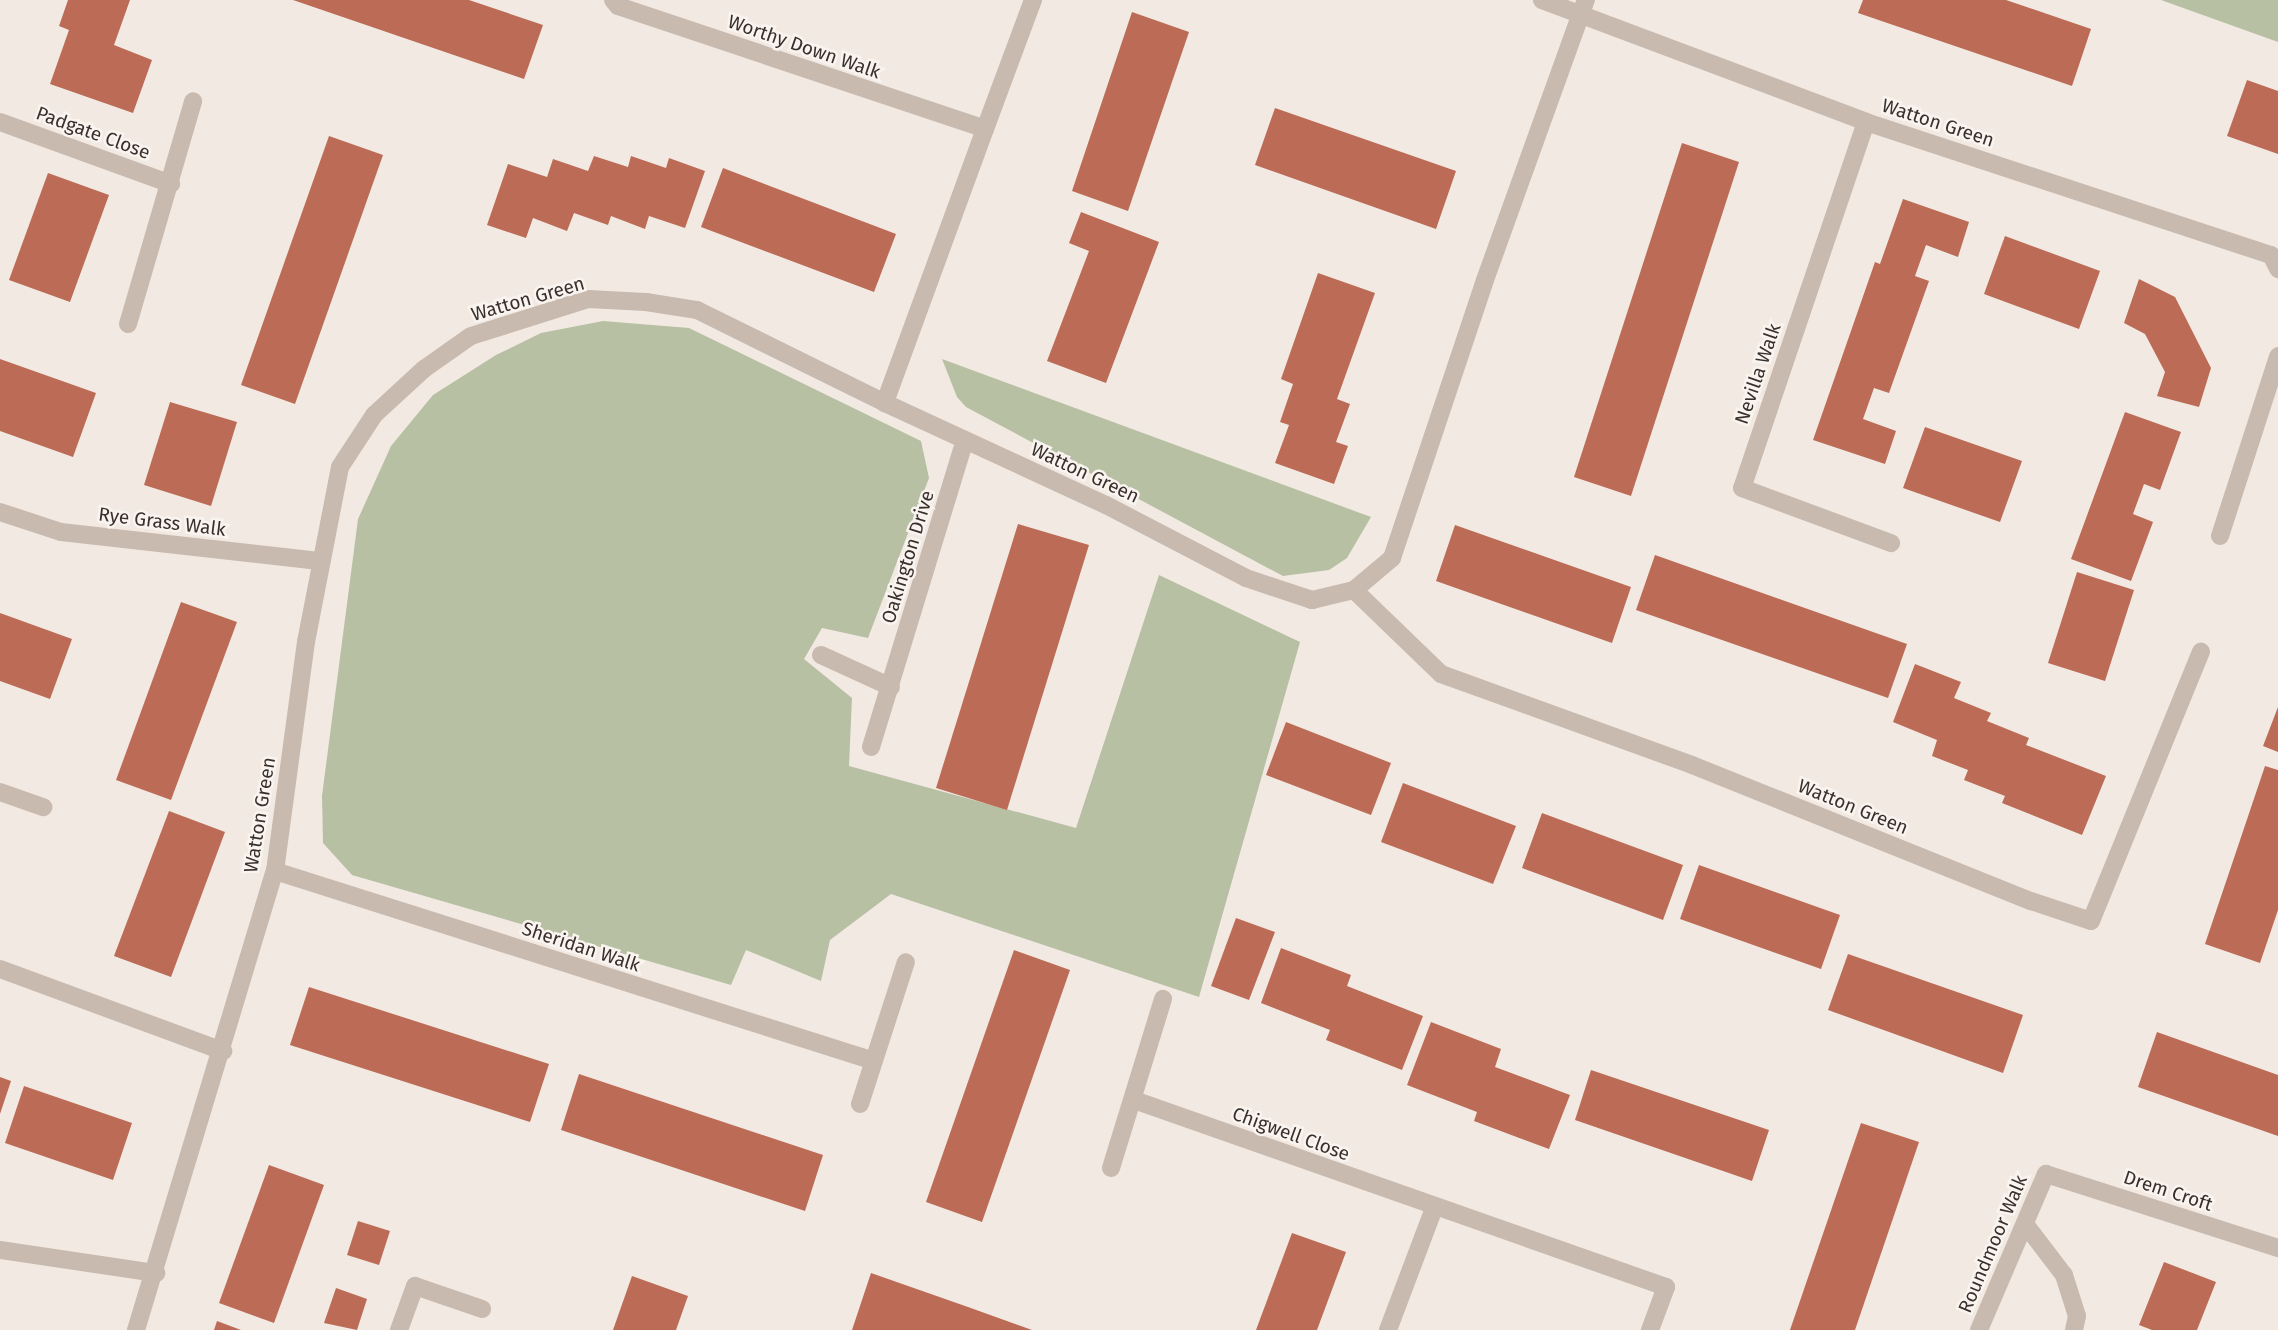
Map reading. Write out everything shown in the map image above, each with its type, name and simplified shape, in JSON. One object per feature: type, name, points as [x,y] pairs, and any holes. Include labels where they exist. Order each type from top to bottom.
[{"type":"street","name":"Worthy Down Walk","points":[[613,0],[618,6],[985,130]]},
{"type":"street","points":[[885,403],[1032,0]]},
{"type":"street","name":"Watton Green","points":[[1542,0],[1584,7],[1866,122],[2271,255],[2278,269]]},
{"type":"street","name":"Watton Green","points":[[136,1330],[156,1273],[275,871],[306,642],[340,467],[374,415],[424,369],[471,336],[588,299],[646,302],[697,310],[885,403],[1106,505],[1246,578],[1312,600],[1354,590],[1392,558],[1485,280],[1584,7]]},
{"type":"street","name":"Padgate Close","points":[[128,324],[171,184],[193,101]]},
{"type":"street","name":"Padgate Close","points":[[0,122],[171,184]]},
{"type":"street","name":"Nevilla Walk","points":[[1866,122],[1742,488],[1891,543]]},
{"type":"street","points":[[2220,536],[2278,356]]},
{"type":"street","name":"Oakington Drive","points":[[871,747],[965,440]]},
{"type":"street","name":"Rye Grass Walk","points":[[0,512],[61,531],[321,561]]},
{"type":"street","name":"Watton Green","points":[[1354,590],[1441,674],[1692,765],[2031,901],[2091,921],[2201,652]]},
{"type":"street","points":[[821,655],[891,687]]},
{"type":"street","points":[[0,792],[43,807]]},
{"type":"street","name":"Sheridan Walk","points":[[275,871],[874,1061]]},
{"type":"street","points":[[860,1104],[906,962]]},
{"type":"street","points":[[0,969],[223,1051]]},
{"type":"street","points":[[1111,1168],[1163,999]]},
{"type":"street","name":"Chigwell Close","points":[[1134,1100],[1434,1208],[1666,1287],[1650,1330]]},
{"type":"street","name":"Roundmoor Walk","points":[[1979,1330],[2046,1174]]},
{"type":"street","name":"Drem Croft","points":[[2046,1174],[2278,1248]]},
{"type":"street","points":[[1388,1330],[1434,1208]]},
{"type":"street","points":[[2025,1224],[2064,1275],[2077,1316],[2074,1330]]},
{"type":"street","points":[[0,1250],[156,1273]]},
{"type":"street","points":[[399,1330],[415,1286],[482,1309]]},
{"type":"green space","points":[[2161,0],[2278,0],[2278,42]]},
{"type":"green space","points":[[603,321],[689,328],[921,441],[929,478],[868,638],[822,628],[804,659],[852,698],[849,766],[1076,828],[1159,575],[1300,642],[1199,997],[891,894],[830,940],[821,981],[746,950],[731,985],[352,875],[323,843],[322,796],[358,519],[391,446],[433,395],[496,355],[541,333]]},
{"type":"green space","points":[[942,359],[1371,517],[1347,558],[1329,570],[1283,576],[966,407],[957,397]]},
{"type":"building","points":[[68,0],[130,0],[114,45],[152,60],[133,113],[50,84],[69,30],[59,26]]},
{"type":"building","points":[[293,0],[469,0],[543,25],[524,79]]},
{"type":"building","points":[[1863,0],[2006,0],[2091,29],[2072,86],[1858,13]]},
{"type":"building","points":[[1132,12],[1189,32],[1128,211],[1072,191]]},
{"type":"building","points":[[2247,80],[2278,91],[2278,154],[2227,136]]},
{"type":"building","points":[[1275,108],[1456,171],[1436,229],[1255,165]]},
{"type":"building","points":[[329,136],[383,155],[295,404],[241,385]]},
{"type":"building","points":[[1682,143],[1739,162],[1631,496],[1574,477]]},
{"type":"building","points":[[594,156],[628,167],[631,156],[666,168],[669,158],[705,171],[685,228],[649,216],[645,229],[611,216],[608,225],[574,213],[567,231],[533,218],[526,238],[487,225],[508,164],[547,177],[553,159],[588,171]]},
{"type":"building","points":[[723,168],[896,234],[874,292],[701,227]]},
{"type":"building","points":[[48,173],[109,195],[70,302],[9,280]]},
{"type":"building","points":[[1903,199],[1969,222],[1958,257],[1926,245],[1915,276],[1929,281],[1889,393],[1874,388],[1863,419],[1896,431],[1885,464],[1813,440],[1875,262],[1880,264]]},
{"type":"building","points":[[1081,212],[1159,242],[1106,383],[1047,361],[1089,251],[1069,243]]},
{"type":"building","points":[[2005,236],[2100,271],[2079,329],[1984,294]]},
{"type":"building","points":[[1318,273],[1375,293],[1337,399],[1350,404],[1336,442],[1348,446],[1334,484],[1275,463],[1289,425],[1280,422],[1293,384],[1281,379]]},
{"type":"building","points":[[2139,279],[2175,297],[2211,368],[2199,407],[2157,396],[2165,372],[2145,334],[2124,323]]},
{"type":"building","points":[[0,359],[96,393],[73,457],[0,431]]},
{"type":"building","points":[[170,402],[237,422],[211,506],[144,485]]},
{"type":"building","points":[[2125,412],[2181,432],[2160,490],[2144,484],[2133,514],[2153,522],[2131,581],[2071,559]]},
{"type":"building","points":[[1925,427],[2022,461],[2000,522],[1903,488]]},
{"type":"building","points":[[1018,524],[1089,545],[1007,810],[936,788]]},
{"type":"building","points":[[1455,525],[1631,587],[1612,643],[1436,581]]},
{"type":"building","points":[[1655,555],[1907,644],[1888,698],[1636,610]]},
{"type":"building","points":[[2077,572],[2134,590],[2105,681],[2048,663]]},
{"type":"building","points":[[181,602],[237,622],[171,800],[116,780]]},
{"type":"building","points":[[0,613],[72,639],[50,699],[0,681]]},
{"type":"building","points":[[1915,664],[1961,682],[1954,698],[1991,713],[1987,721],[2029,738],[2026,745],[2106,776],[2082,835],[2002,803],[2005,796],[1964,780],[1968,770],[1932,756],[1937,740],[1893,722]]},
{"type":"building","points":[[2278,707],[2278,752],[2263,746]]},
{"type":"building","points":[[1286,722],[1391,763],[1371,815],[1266,775]]},
{"type":"building","points":[[2265,766],[2278,770],[2278,910],[2260,963],[2205,944]]},
{"type":"building","points":[[1403,783],[1516,826],[1493,884],[1381,842]]},
{"type":"building","points":[[169,811],[225,832],[171,977],[114,956]]},
{"type":"building","points":[[1542,813],[1683,865],[1663,920],[1522,868]]},
{"type":"building","points":[[1699,865],[1840,915],[1821,969],[1680,919]]},
{"type":"building","points":[[1236,918],[1275,932],[1249,1000],[1211,986]]},
{"type":"building","points":[[1281,948],[1351,975],[1347,986],[1423,1016],[1402,1070],[1326,1040],[1330,1030],[1261,1003]]},
{"type":"building","points":[[1014,950],[1070,970],[982,1222],[926,1202]]},
{"type":"building","points":[[1848,954],[2023,1015],[2003,1073],[1828,1010]]},
{"type":"building","points":[[309,987],[549,1064],[530,1122],[290,1045]]},
{"type":"building","points":[[1431,1022],[1501,1049],[1495,1067],[1570,1095],[1549,1149],[1474,1121],[1477,1112],[1407,1085]]},
{"type":"building","points":[[2157,1032],[2278,1075],[2278,1136],[2138,1087]]},
{"type":"building","points":[[1591,1070],[1769,1130],[1752,1181],[1575,1120]]},
{"type":"building","points":[[579,1074],[823,1155],[805,1211],[561,1130]]},
{"type":"building","points":[[0,1077],[11,1081],[0,1114]]},
{"type":"building","points":[[24,1086],[132,1123],[113,1180],[5,1143]]},
{"type":"building","points":[[1861,1123],[1919,1142],[1855,1330],[1790,1330]]},
{"type":"building","points":[[269,1165],[324,1185],[274,1323],[219,1303]]},
{"type":"building","points":[[358,1221],[390,1231],[379,1265],[347,1255]]},
{"type":"building","points":[[1292,1233],[1346,1252],[1317,1330],[1256,1330]]},
{"type":"building","points":[[2164,1262],[2216,1282],[2197,1330],[2152,1330],[2139,1325]]},
{"type":"building","points":[[871,1273],[968,1307],[1032,1330],[852,1330]]},
{"type":"building","points":[[632,1276],[688,1296],[676,1330],[613,1330]]},
{"type":"building","points":[[336,1288],[367,1299],[357,1330],[324,1323]]},
{"type":"building","points":[[217,1321],[241,1330],[214,1330]]}]
